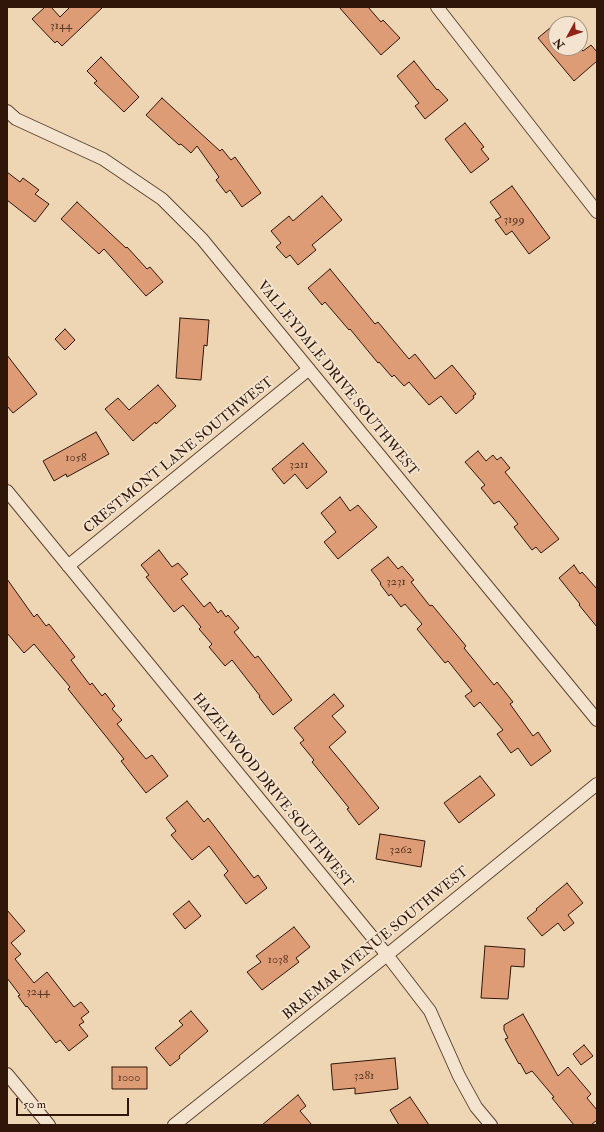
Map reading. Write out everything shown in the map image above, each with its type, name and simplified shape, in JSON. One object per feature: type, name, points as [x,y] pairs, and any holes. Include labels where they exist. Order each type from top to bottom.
[{"type":"street","points":[[436,7],[597,212]]},
{"type":"street","name":"VALLEYDALE DRIVE SOUTHWEST","points":[[7,111],[16,119],[103,159],[162,199],[202,239],[597,720]]},
{"type":"street","name":"CRESTMONT LANE SOUTHWEST","points":[[68,566],[309,370]]},
{"type":"street","name":"HAZELWOOD DRIVE SOUTHWEST","points":[[7,491],[387,955],[430,1011],[459,1076],[476,1106],[491,1125]]},
{"type":"street","name":"BRAEMAR AVENUE SOUTHWEST","points":[[174,1125],[387,955],[597,784]]},
{"type":"street","points":[[7,1074],[48,1125]]},
{"type":"building","points":[[45,7],[51,7],[60,17],[70,7],[103,7],[62,46],[57,41],[55,43],[32,19]]},
{"type":"building","points":[[339,7],[368,7],[381,22],[383,20],[400,38],[381,55]]},
{"type":"building","points":[[548,30],[548,50],[538,38]]},
{"type":"building","points":[[591,45],[597,52],[597,61],[574,81],[553,56],[588,56],[588,47]]},
{"type":"building","points":[[101,57],[139,97],[124,112],[94,83],[97,81],[87,71]]},
{"type":"building","points":[[414,61],[437,90],[438,89],[448,100],[425,119],[415,106],[419,103],[397,76]]},
{"type":"building","points":[[162,98],[220,151],[222,149],[231,160],[235,157],[261,193],[242,207],[230,190],[226,193],[216,180],[219,177],[197,146],[191,153],[181,144],[179,145],[146,115]]},
{"type":"building","points":[[465,123],[484,147],[481,149],[489,159],[471,173],[445,139]]},
{"type":"building","points":[[7,172],[20,182],[23,178],[39,190],[35,194],[49,204],[35,222],[7,200]]},
{"type":"building","points":[[512,186],[550,238],[529,254],[512,231],[506,235],[495,220],[501,217],[490,202]]},
{"type":"building","points":[[322,196],[342,220],[312,245],[316,250],[298,265],[290,255],[286,258],[276,247],[281,243],[271,231],[289,216],[293,221]]},
{"type":"building","points":[[77,202],[126,248],[127,247],[147,269],[150,267],[163,282],[146,296],[104,249],[99,254],[61,219]]},
{"type":"building","points":[[330,269],[375,324],[378,322],[409,359],[415,354],[435,379],[452,365],[476,394],[473,396],[474,398],[456,414],[441,396],[429,405],[409,382],[404,386],[394,375],[392,377],[325,302],[322,305],[308,288]]},
{"type":"building","points":[[180,318],[209,320],[207,346],[204,345],[201,380],[176,378]]},
{"type":"building","points":[[65,329],[75,340],[65,350],[55,339]]},
{"type":"building","points":[[7,355],[37,394],[13,413],[7,406]]},
{"type":"building","points":[[158,385],[176,406],[156,424],[155,422],[133,441],[105,409],[118,398],[129,410]]},
{"type":"building","points":[[96,432],[109,454],[67,477],[66,474],[54,481],[43,461]]},
{"type":"building","points":[[303,443],[327,472],[307,489],[295,474],[284,484],[272,469]]},
{"type":"building","points":[[478,451],[486,461],[493,455],[497,460],[501,457],[510,468],[505,472],[559,539],[541,553],[536,547],[532,550],[514,527],[518,524],[499,501],[494,504],[481,488],[485,485],[465,462]]},
{"type":"building","points":[[340,497],[350,511],[358,505],[377,527],[338,559],[324,542],[336,532],[321,513]]},
{"type":"building","points":[[159,550],[172,567],[178,563],[188,574],[181,579],[204,607],[210,602],[218,613],[221,610],[226,617],[228,615],[239,628],[234,632],[255,658],[258,656],[292,700],[273,715],[232,660],[225,666],[209,647],[212,644],[199,629],[201,627],[183,605],[174,612],[146,577],[149,575],[141,565]]},
{"type":"building","points":[[388,557],[398,569],[402,566],[414,580],[411,582],[430,606],[432,605],[466,646],[464,648],[494,685],[497,682],[513,702],[510,704],[533,736],[538,732],[551,751],[531,766],[518,748],[511,753],[497,734],[503,730],[480,702],[474,707],[465,696],[472,691],[448,661],[445,663],[417,629],[422,624],[405,604],[401,607],[391,594],[389,596],[371,570]]},
{"type":"building","points":[[574,565],[580,574],[582,572],[597,589],[597,627],[559,578]]},
{"type":"building","points":[[7,579],[34,617],[37,614],[46,626],[49,624],[75,657],[71,660],[90,685],[92,683],[102,696],[105,693],[115,706],[112,709],[122,720],[117,724],[146,759],[152,755],[168,776],[146,793],[121,761],[124,759],[68,689],[70,687],[34,644],[24,653],[7,633]]},
{"type":"building","points":[[334,694],[344,706],[332,716],[346,732],[329,747],[379,808],[359,825],[347,809],[349,808],[312,762],[314,760],[300,743],[304,740],[294,728]]},
{"type":"building","points":[[480,776],[495,795],[459,823],[444,803]]},
{"type":"building","points":[[187,801],[204,822],[208,818],[254,878],[258,875],[267,888],[246,904],[224,875],[228,871],[209,846],[192,860],[171,835],[176,831],[166,818]]},
{"type":"building","points":[[380,834],[425,841],[421,867],[376,859]]},
{"type":"building","points":[[567,883],[583,903],[568,915],[574,923],[564,931],[558,923],[542,936],[527,918]]},
{"type":"building","points":[[189,901],[201,916],[185,929],[173,914]]},
{"type":"building","points":[[7,910],[25,931],[11,943],[21,954],[15,959],[34,983],[47,972],[74,1007],[81,1002],[89,1012],[81,1018],[84,1022],[79,1025],[88,1036],[69,1051],[60,1040],[56,1043],[27,1006],[26,1007],[18,996],[20,995],[7,978]]},
{"type":"building","points":[[294,927],[310,947],[296,958],[299,962],[262,990],[247,972],[261,962],[256,956]]},
{"type":"building","points":[[485,946],[525,949],[524,967],[511,966],[508,999],[481,998]]},
{"type":"building","points":[[191,1011],[208,1031],[179,1056],[180,1058],[170,1066],[155,1048],[183,1025],[179,1021]]},
{"type":"building","points":[[523,1014],[558,1076],[568,1067],[591,1094],[587,1098],[597,1110],[597,1120],[591,1125],[574,1125],[552,1098],[554,1097],[532,1071],[526,1074],[520,1063],[519,1064],[505,1039],[508,1038],[504,1030],[504,1025]]},
{"type":"building","points":[[584,1045],[593,1056],[581,1065],[573,1054]]},
{"type":"building","points":[[395,1058],[398,1089],[355,1094],[355,1088],[333,1090],[331,1064]]},
{"type":"building","points":[[112,1067],[147,1067],[147,1089],[112,1089]]},
{"type":"building","points":[[298,1095],[306,1106],[300,1111],[312,1125],[262,1125]]},
{"type":"building","points":[[410,1097],[429,1125],[399,1125],[390,1110]]}]
